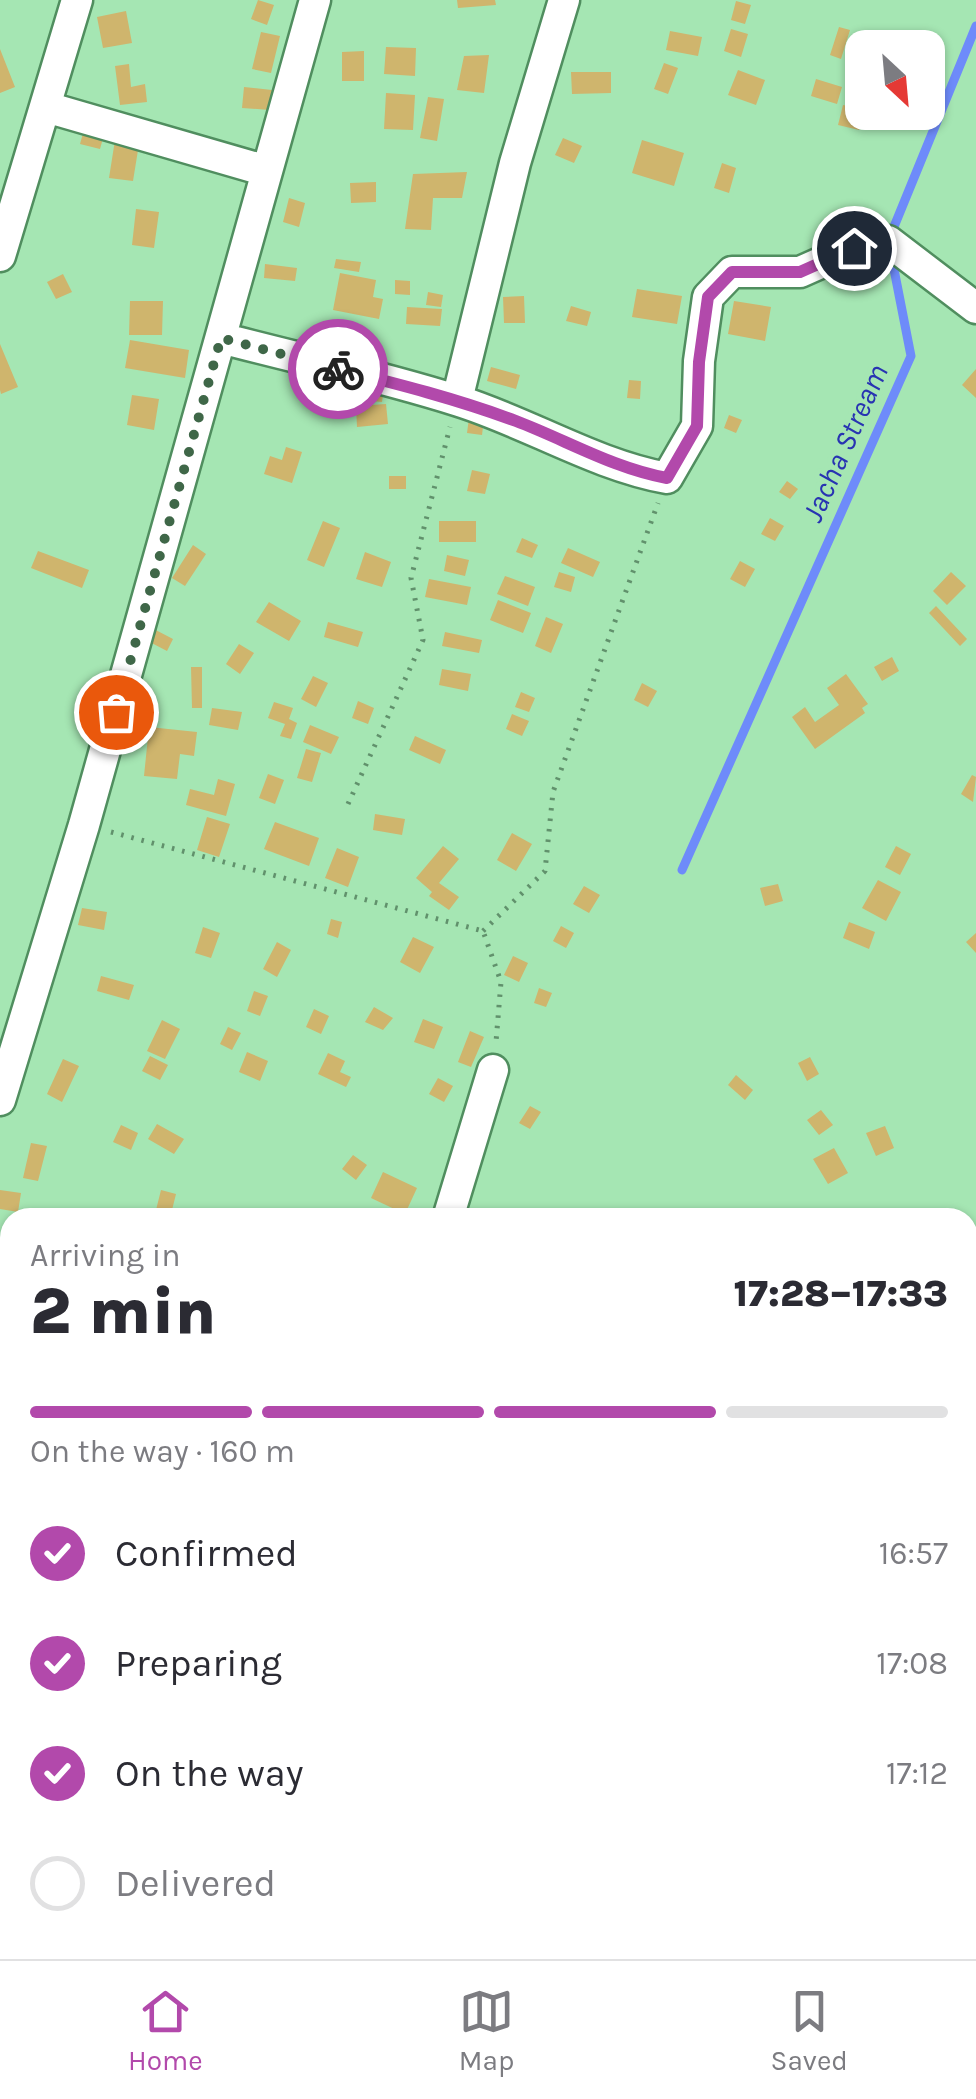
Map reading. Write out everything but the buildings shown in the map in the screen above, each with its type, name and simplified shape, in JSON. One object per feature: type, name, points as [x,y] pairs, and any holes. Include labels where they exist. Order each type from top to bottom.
[{"type":"street","points":[[0,256],[78,0]]},
{"type":"street","points":[[0,1100],[84,825],[314,0]]},
{"type":"street","points":[[457,400],[515,164],[564,0]]},
{"type":"street","points":[[46,107],[267,171]]},
{"type":"street","points":[[221,338],[457,400],[636,472],[667,478],[697,426],[699,362],[708,297],[732,272],[800,272],[854,248],[888,241],[976,308]]},
{"type":"street","points":[[451,1208],[493,1070]]},
{"type":"path","points":[[348,804],[423,640],[411,578],[457,400]]},
{"type":"path","points":[[484,931],[544,872],[553,792],[667,478]]},
{"type":"path","points":[[84,825],[484,931]]},
{"type":"path","points":[[484,931],[500,982],[493,1070]]},
{"type":"waterway","name":"Jacha Stream","points":[[889,239],[976,26]]},
{"type":"waterway","name":"Jacha Stream","points":[[682,870],[911,356],[891,254]]},
{"type":"way so far","points":[[116,712],[221,338],[338,369]]},
{"type":"route","points":[[338,369],[457,400],[636,472],[667,478],[697,426],[699,362],[708,297],[732,272],[800,272],[854,248]]}]
